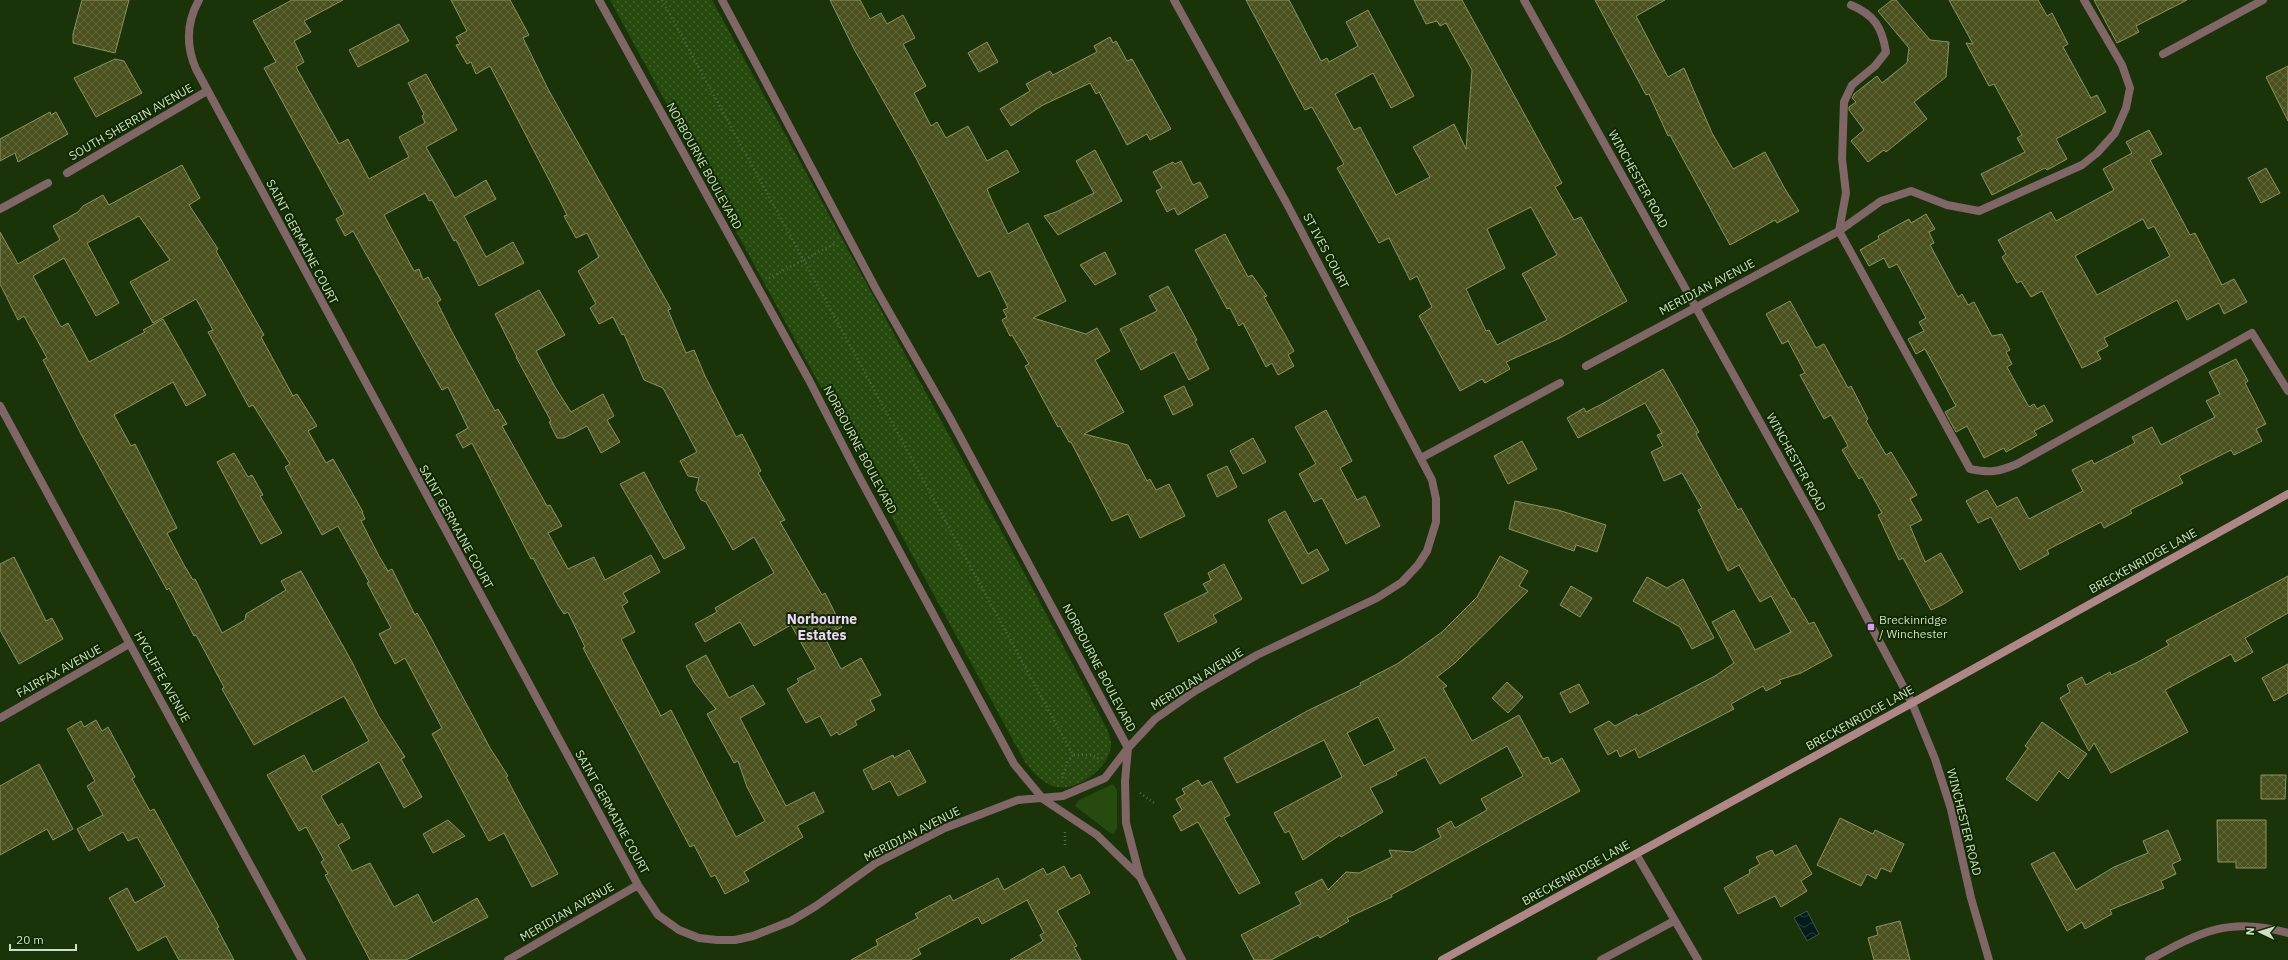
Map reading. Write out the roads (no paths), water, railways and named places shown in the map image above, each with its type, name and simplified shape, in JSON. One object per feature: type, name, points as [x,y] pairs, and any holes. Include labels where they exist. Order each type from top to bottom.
[{"type":"main road","name":"BRECKENRIDGE LANE","points":[[1442,960],[1912,703],[2288,494]]},
{"type":"street","name":"SOUTH SHERRIN AVENUE","points":[[67,173],[207,91],[191,58],[188,38],[190,19],[198,0]]},
{"type":"street","name":"NORBOURNE BOULEVARD","points":[[599,0],[757,285],[1014,764],[1043,799],[1097,835],[1140,877]]},
{"type":"street","name":"NORBOURNE BOULEVARD","points":[[722,0],[848,236],[958,432],[1128,748],[1125,780],[1126,823],[1140,877],[1182,960]]},
{"type":"street","name":"ST IVES COURT","points":[[1174,0],[1287,204],[1421,458],[1432,480],[1436,499],[1436,522]]},
{"type":"street","name":"WINCHESTER ROAD","points":[[1524,0],[1817,524],[1912,703],[1936,759],[1951,809],[1971,898],[1989,960]]},
{"type":"street","name":"MERIDIAN AVENUE","points":[[1586,366],[1839,231],[1881,201],[1911,191],[1947,205],[1979,211],[2082,165],[2097,153],[2115,134],[2126,108],[2130,88],[2122,65],[2084,0]]},
{"type":"street","points":[[2163,54],[2263,0]]},
{"type":"street","points":[[1851,5],[1866,11],[1883,32],[1886,52],[1875,66],[1852,84],[1844,102],[1842,159],[1846,193],[1839,231],[1970,469],[1985,472],[1999,471],[2017,464],[2252,333],[2288,391]]},
{"type":"street","name":"SAINT GERMAINE COURT","points":[[207,91],[638,885],[658,916],[666,923],[699,938],[717,940]]},
{"type":"street","points":[[0,208],[48,183]]},
{"type":"street","points":[[1421,458],[1560,383]]},
{"type":"street","name":"HYCLIFFE AVENUE","points":[[0,406],[302,960]]},
{"type":"street","name":"MERIDIAN AVENUE","points":[[717,940],[735,940],[753,936],[791,921],[816,906],[876,863],[945,828],[1018,800],[1043,799],[1076,792],[1105,778],[1128,748],[1155,719],[1196,691],[1257,655],[1377,598],[1402,582],[1418,566],[1427,551],[1436,522]]},
{"type":"street","name":"FAIRFAX AVENUE","points":[[0,718],[129,644]]},
{"type":"street","points":[[1636,854],[1698,960]]},
{"type":"street","name":"MERIDIAN AVENUE","points":[[508,960],[638,885]]},
{"type":"street","points":[[1601,960],[1674,921]]},
{"type":"street","points":[[2149,960],[2205,932],[2226,926],[2262,926],[2288,933]]},
{"type":"water","points":[[1807,911],[1819,934],[1807,941],[1794,918]]},
{"type":"place","name":"Breckinridge / Winchester","points":[[1871,627]]},
{"type":"district","name":"Norbourne Estates","points":[[822,628]]}]
